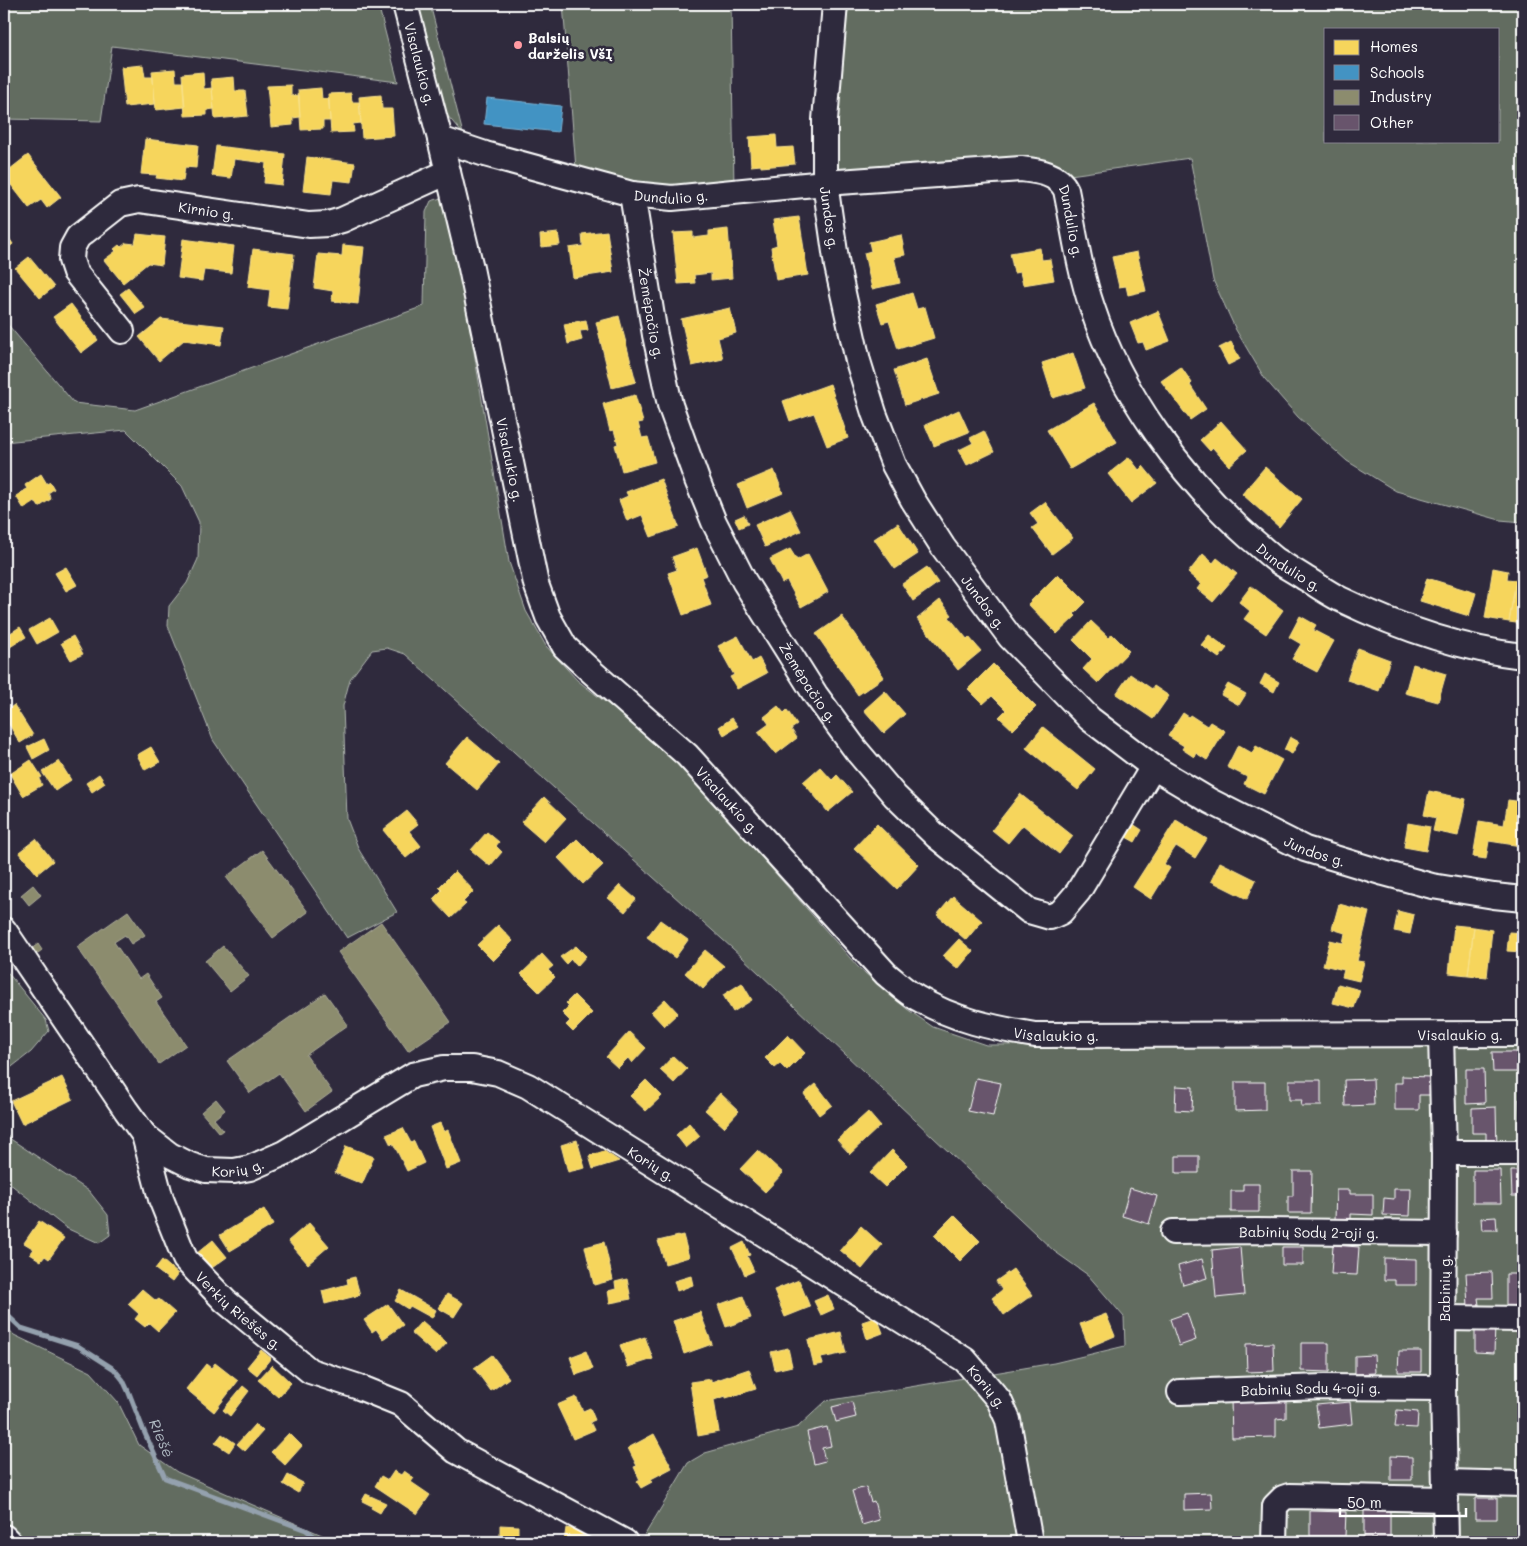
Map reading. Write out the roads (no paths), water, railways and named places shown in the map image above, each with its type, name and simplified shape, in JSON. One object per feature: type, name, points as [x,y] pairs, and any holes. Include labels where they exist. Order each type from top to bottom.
[{"type":"street","name":"Visalaukio g.","points":[[405,4],[471,268],[536,584],[548,617],[565,647],[687,755],[886,974],[915,998],[954,1016],[993,1028],[1035,1035],[1523,1034]]},
{"type":"street","name":"Jundos g.","points":[[836,4],[825,120],[825,183],[837,266],[858,361],[874,414],[894,465],[913,500],[943,547],[1010,637],[1090,719],[1153,767],[1210,801],[1305,849],[1432,886],[1523,899]]},
{"type":"street","name":"Dundulio g.","points":[[440,138],[484,154],[632,194],[672,198],[825,183],[1021,169],[1034,170],[1054,177],[1062,183],[1066,190],[1092,307],[1107,345],[1148,421],[1198,487],[1230,520],[1276,560],[1339,599],[1402,625],[1453,643],[1497,653],[1523,656]]},
{"type":"street","name":"Kirnio g.","points":[[122,331],[75,272],[71,260],[72,248],[78,237],[120,204],[139,200],[309,225],[328,224],[342,220],[448,172]]},
{"type":"street","name":"Žemėpačio g.","points":[[632,194],[655,335],[670,405],[714,522],[744,581],[810,686],[856,750],[895,796],[936,836],[1029,911],[1050,918],[1061,912],[1078,892],[1153,767]]},
{"type":"street","name":"Verkių Riešės g.","points":[[4,930],[144,1135],[161,1199],[185,1259],[225,1301],[310,1371],[359,1387],[401,1404],[456,1452],[625,1542]]},
{"type":"street","name":"Babinių g.","points":[[1441,1035],[1444,1153],[1446,1542]]},
{"type":"street","name":"Korių g.","points":[[144,1135],[170,1155],[190,1165],[206,1170],[234,1171],[250,1168],[284,1152],[413,1075],[444,1068],[472,1068],[498,1073],[528,1086],[965,1360],[999,1400],[1008,1420],[1030,1542]]},
{"type":"street","points":[[1444,1153],[1523,1153]]},
{"type":"street","name":"Babinių Sodų 2-oji g.","points":[[1173,1232],[1444,1233]]},
{"type":"street","points":[[1444,1318],[1523,1319]]},
{"type":"street","name":"Babinių Sodų 4-oji g.","points":[[1180,1392],[1324,1387],[1444,1388]]},
{"type":"street","points":[[1274,1542],[1275,1506],[1282,1498],[1289,1496],[1446,1491],[1523,1484]]},
{"type":"street","points":[[4,1536],[9,1542]]},
{"type":"waterway","name":"Riešė","points":[[4,1312],[21,1328],[78,1346],[114,1369],[123,1380],[165,1478],[306,1530],[322,1542]]},
{"type":"place","name":"Balsių darželis VšĮ","points":[[518,45]]}]
